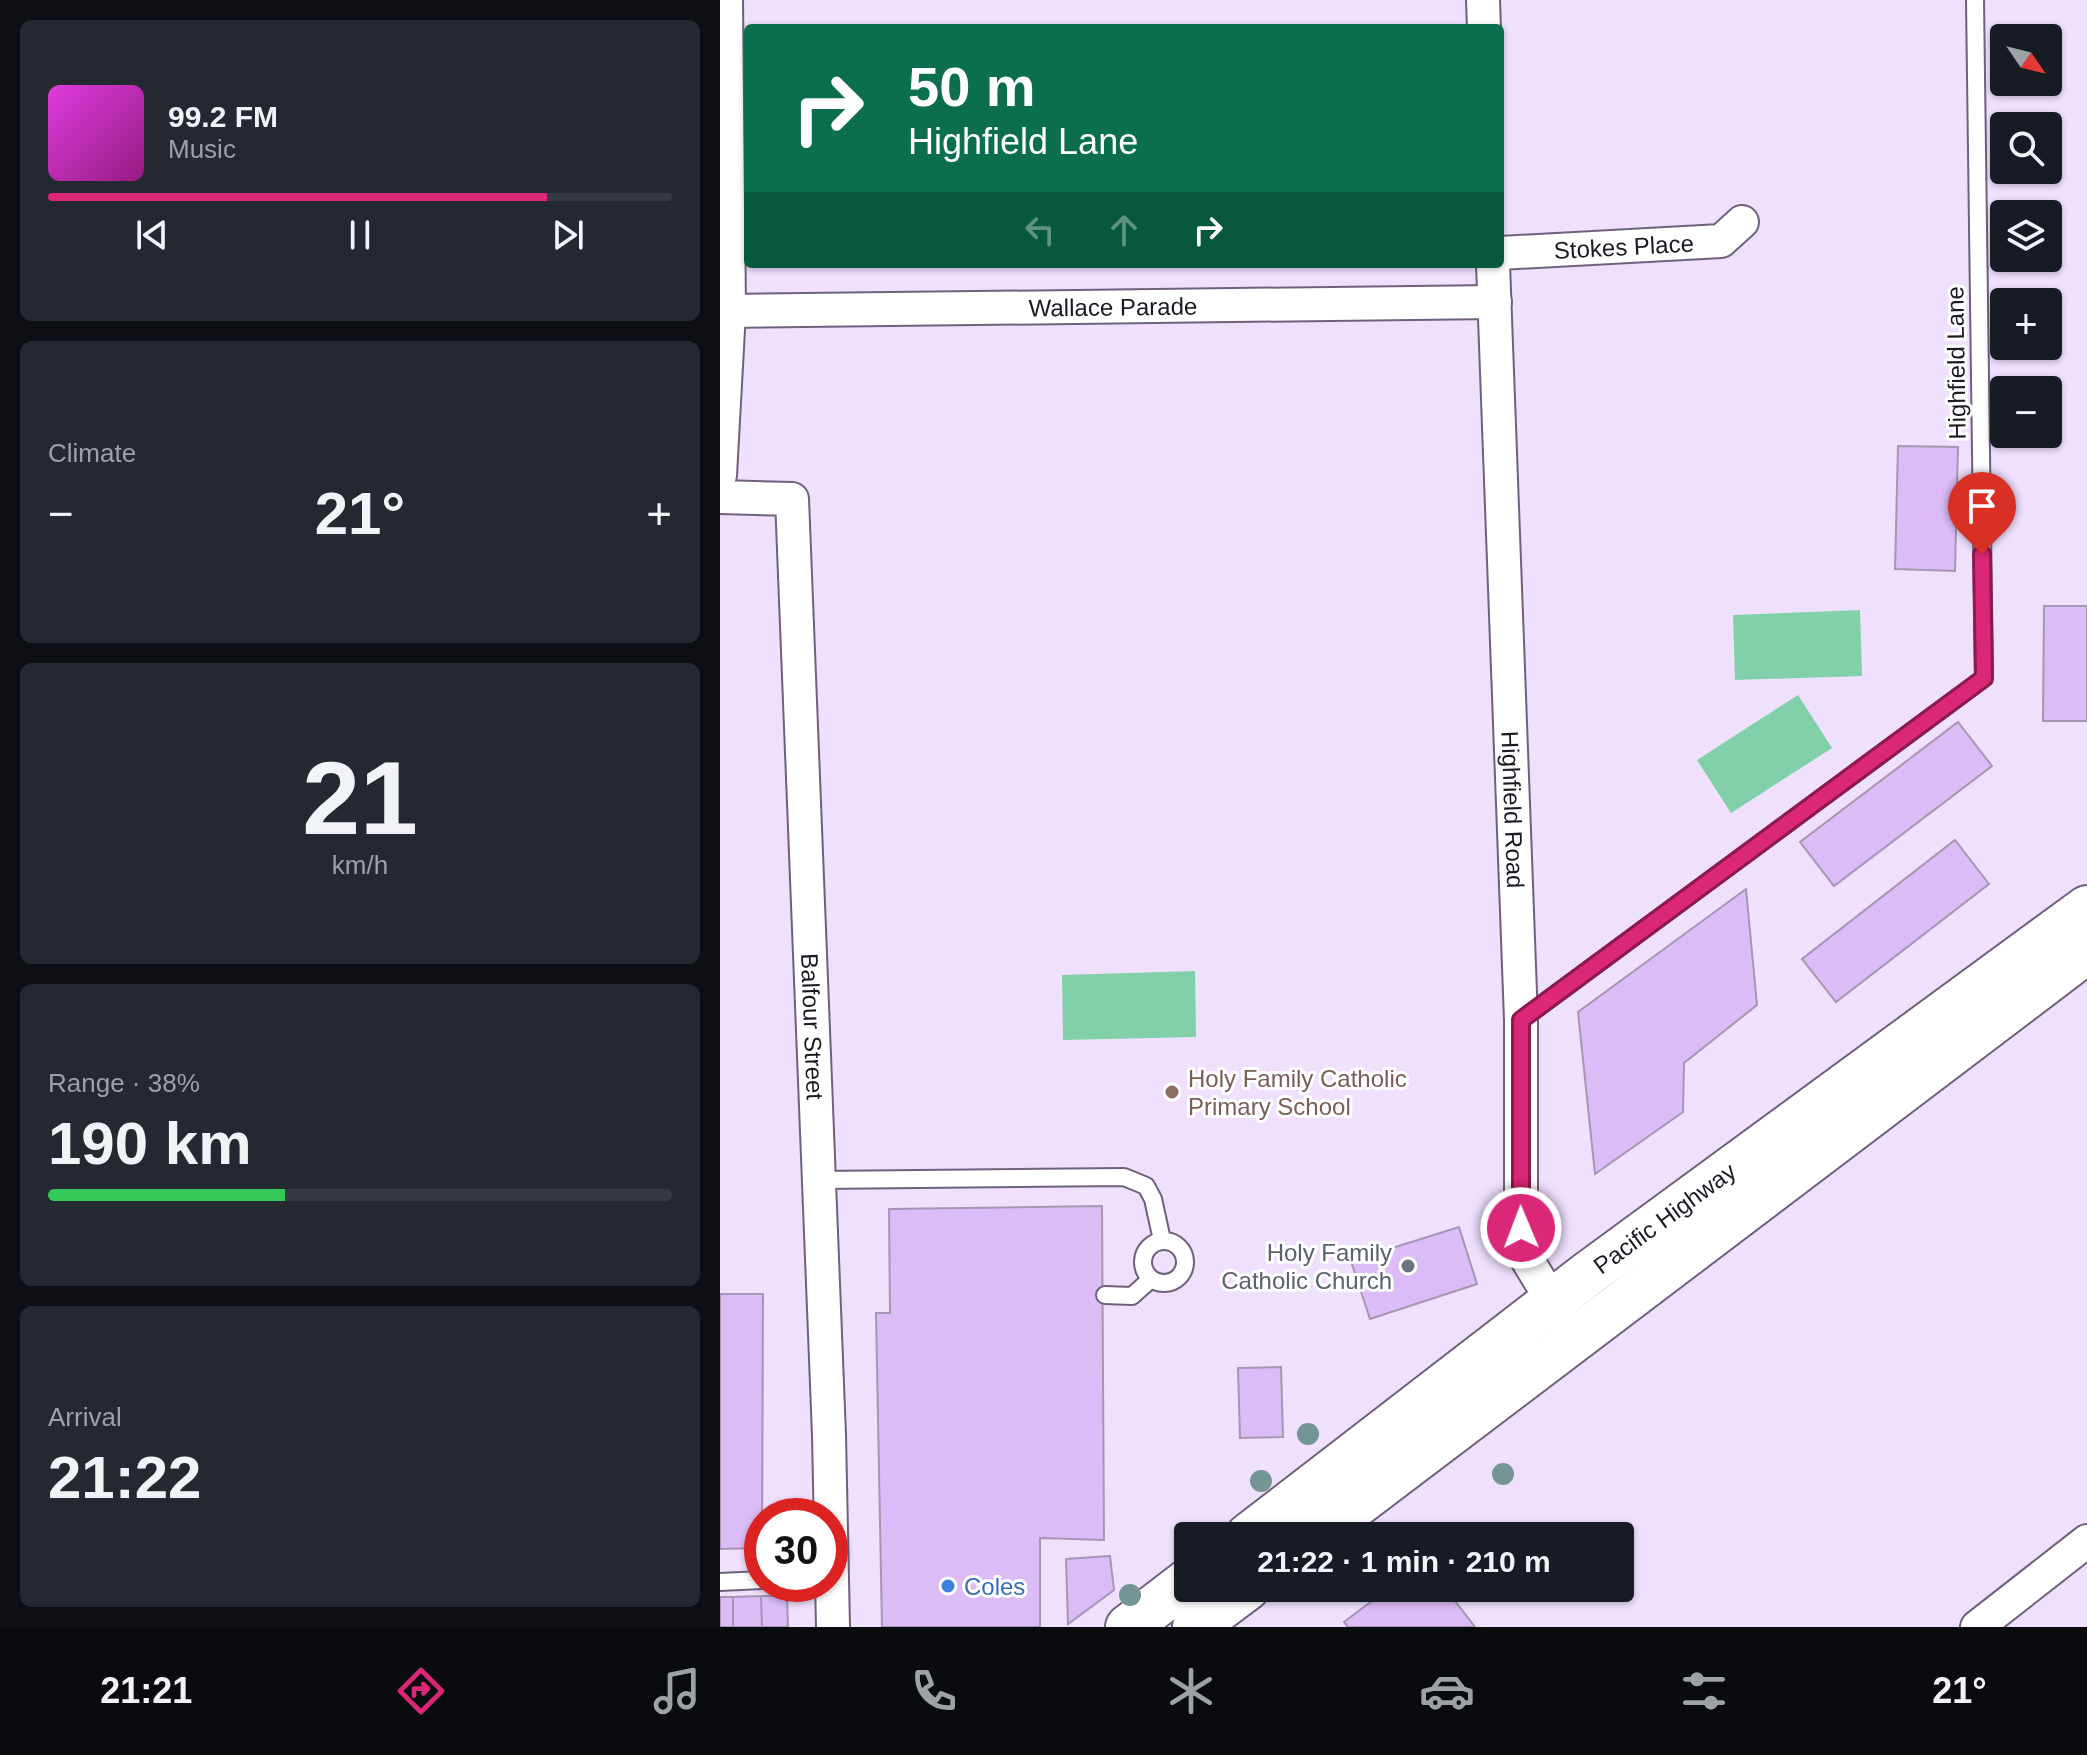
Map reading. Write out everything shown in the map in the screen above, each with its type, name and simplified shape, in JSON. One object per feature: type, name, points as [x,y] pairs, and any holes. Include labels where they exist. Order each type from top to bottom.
[{"type":"highway","name":"Pacific Highway","points":[[1266,1522],[1551,1302],[2087,908]]},
{"type":"highway","name":"Pacific Highway","points":[[1334,1522],[2087,951]]},
{"type":"highway","points":[[1128,1627],[1217,1606]]},
{"type":"street","points":[[720,475],[729,311],[723,58],[726,0]]},
{"type":"street","points":[[1483,0],[1484,24]]},
{"type":"street","name":"Stokes Place","points":[[1504,253],[1721,241],[1742,222]]},
{"type":"street","name":"Highfield Road","points":[[1493,268],[1521,1020],[1521,1228],[1528,1261],[1576,1339]]},
{"type":"street","name":"Wallace Parade","points":[[729,311],[1495,302]]},
{"type":"street","name":"Balfour Street","points":[[720,497],[792,499],[829,1498]]},
{"type":"street","points":[[1977,1627],[2087,1541]]},
{"type":"street","name":"Balfour Street","points":[[832,1602],[833,1627]]},
{"type":"lane","name":"Highfield Lane","points":[[1521,1020],[1984,678],[1975,0]]},
{"type":"lane","points":[[819,1180],[1124,1177],[1146,1186],[1153,1199],[1162,1240]]},
{"type":"lane","points":[[1162,1240],[1180,1246],[1186,1264],[1175,1280],[1166,1284],[1151,1279],[1143,1269],[1143,1259],[1153,1243],[1162,1240]]},
{"type":"lane","points":[[1105,1295],[1132,1296],[1151,1279]]},
{"type":"lane","points":[[720,1582],[744,1581]]},
{"type":"green space","points":[[1860,610],[1862,676],[1735,680],[1733,615]]},
{"type":"green space","points":[[1798,695],[1832,748],[1731,813],[1697,760]]},
{"type":"green space","points":[[1195,971],[1196,1037],[1063,1040],[1062,975]]},
{"type":"building","points":[[1898,446],[1958,447],[1955,571],[1895,569]]},
{"type":"building","points":[[2044,606],[2087,606],[2087,721],[2043,721]]},
{"type":"building","points":[[1958,722],[1992,766],[1834,886],[1800,842]]},
{"type":"building","points":[[1955,840],[1989,884],[1836,1002],[1802,959]]},
{"type":"building","points":[[1746,889],[1757,1005],[1684,1063],[1683,1112],[1595,1174],[1578,1012]]},
{"type":"building","points":[[1102,1206],[1104,1540],[1040,1538],[1040,1627],[882,1627],[876,1313],[890,1313],[889,1209]]},
{"type":"building","points":[[1459,1227],[1477,1284],[1370,1319],[1351,1261]]},
{"type":"building","points":[[720,1294],[763,1294],[762,1498],[744,1498],[744,1548],[720,1549]]},
{"type":"building","points":[[1281,1367],[1283,1437],[1240,1438],[1238,1368]]},
{"type":"building","points":[[1110,1556],[1114,1590],[1068,1624],[1066,1559]]},
{"type":"building","points":[[720,1597],[733,1597],[733,1627],[720,1627]]},
{"type":"building","points":[[733,1597],[744,1597],[744,1602],[761,1602],[762,1627],[733,1627]]},
{"type":"building","points":[[761,1602],[787,1602],[788,1627],[762,1627]]},
{"type":"building","points":[[1370,1602],[1456,1602],[1475,1627],[1348,1627],[1344,1622]]},
{"type":"place","name":"Holy Family Catholic Primary School","points":[[1172,1092]]},
{"type":"place","name":"Holy Family Catholic Church","points":[[1408,1266]]},
{"type":"place","name":"Coles","points":[[948,1586]]},
{"type":"route","points":[[1521,1228],[1521,1020],[1984,678],[1982,554]]}]
